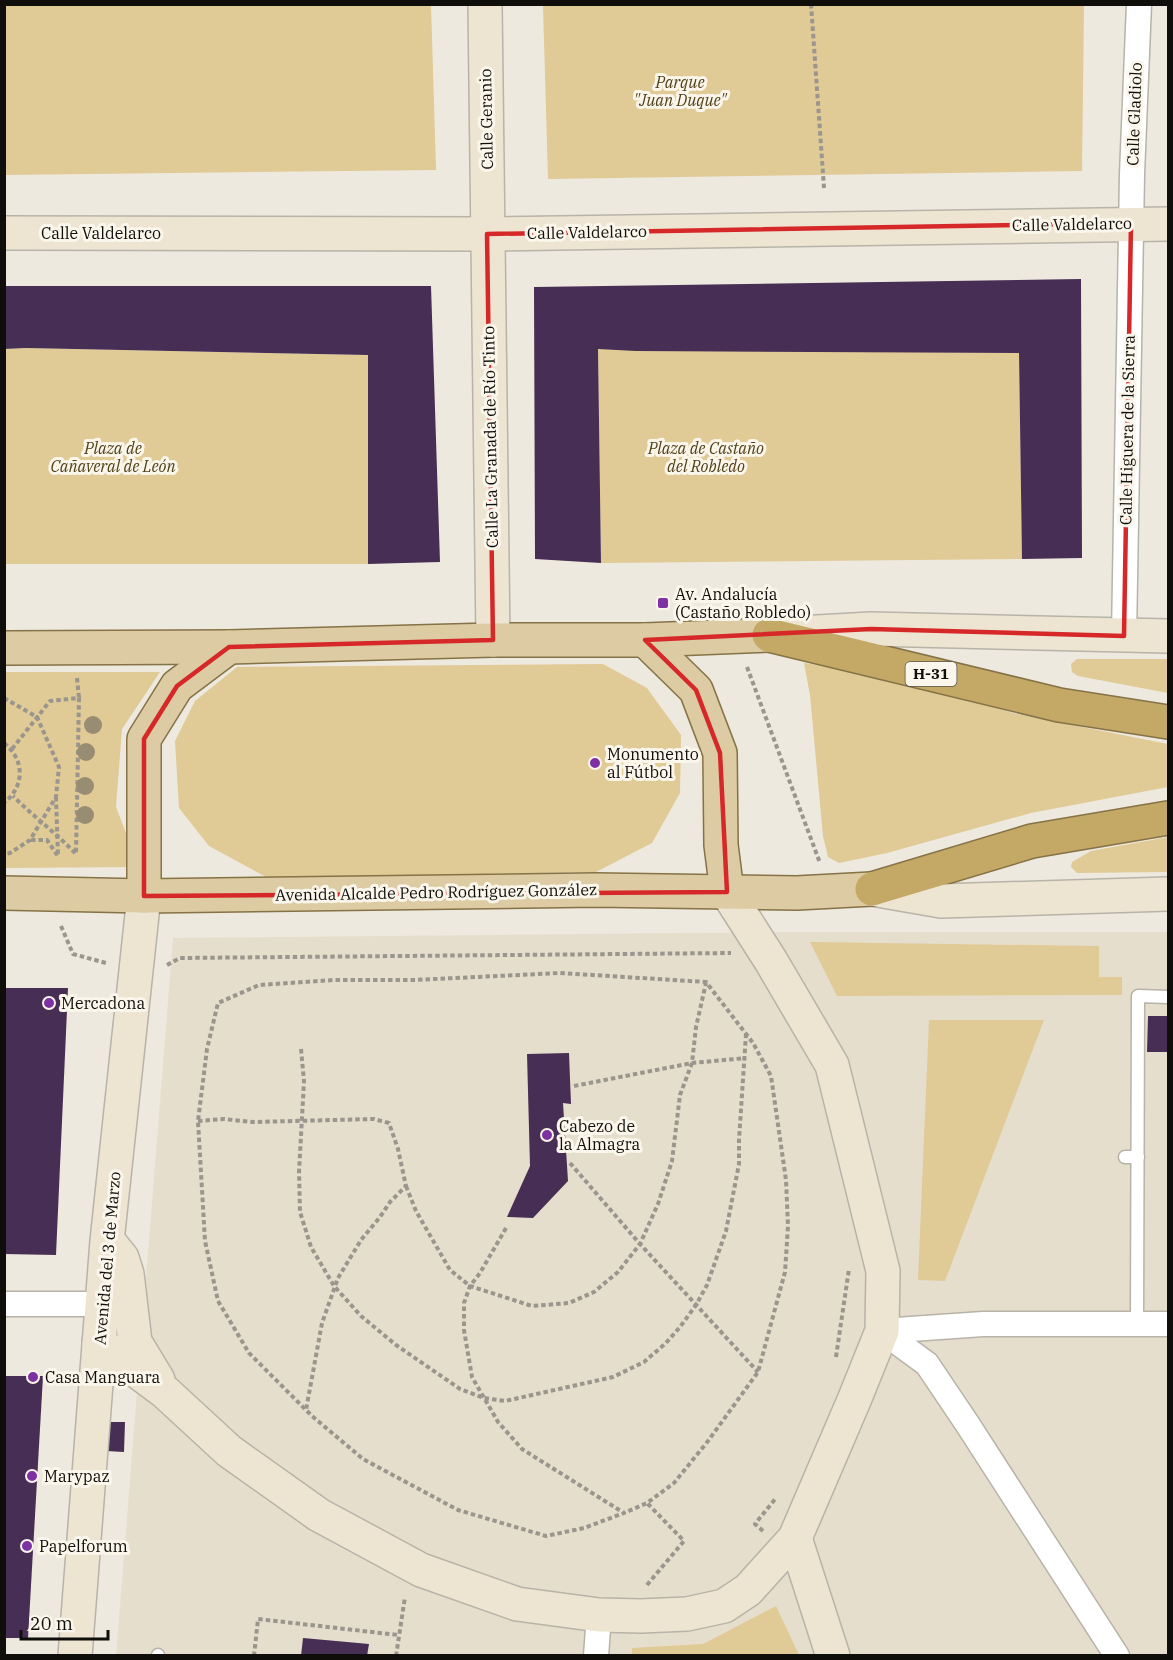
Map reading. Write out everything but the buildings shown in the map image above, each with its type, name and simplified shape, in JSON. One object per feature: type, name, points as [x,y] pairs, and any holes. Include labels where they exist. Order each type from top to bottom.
[{"type":"highway","name":"H-31","points":[[769,635],[1059,705],[1168,722]]},
{"type":"highway","points":[[872,889],[1032,841],[1168,818]]},
{"type":"main road","points":[[4,648],[493,640],[645,640],[769,635]]},
{"type":"main road","points":[[645,640],[696,690],[720,753],[721,845],[727,891]]},
{"type":"main road","points":[[144,896],[144,739],[177,686],[229,646]]},
{"type":"main road","name":"Avenida Alcalde Pedro Rodríguez González","points":[[4,893],[144,896],[596,890],[797,892],[872,889]]},
{"type":"street","name":"Calle Geranio","points":[[485,4],[487,234]]},
{"type":"street","name":"Calle Gladiolo","points":[[1131,223],[1139,4]]},
{"type":"street","name":"Calle Higuera de la Sierra","points":[[1124,636],[1131,223]]},
{"type":"street","name":"Calle Valdelarco","points":[[4,233],[487,234],[1168,224]]},
{"type":"street","name":"Calle La Granada de Río Tinto","points":[[487,234],[493,640]]},
{"type":"street","points":[[769,635],[871,629],[1168,636]]},
{"type":"street","name":"Avenida Alcalde Pedro Rodríguez González","points":[[872,889],[941,902],[1168,894]]},
{"type":"street","points":[[99,1343],[165,1392],[229,1451],[319,1515],[421,1570],[517,1604],[599,1615],[687,1614],[724,1606],[748,1590],[795,1538],[855,1398],[882,1331],[883,1271],[832,1065],[727,891]]},
{"type":"street","name":"Avenida del 3 de Marzo","points":[[75,1656],[107,1241],[144,896]]},
{"type":"street","points":[[107,1241],[122,1258],[135,1342],[165,1392]]},
{"type":"street","points":[[4,1304],[102,1304]]},
{"type":"street","points":[[882,1331],[982,1324],[1168,1324]]},
{"type":"street","points":[[882,1331],[927,1364],[1117,1656]]},
{"type":"street","points":[[795,1538],[833,1656]]},
{"type":"street","points":[[596,1656],[599,1615]]},
{"type":"lane","points":[[1137,1324],[1138,996],[1168,997]]},
{"type":"lane","points":[[1125,1157],[1138,1157]]},
{"type":"path","points":[[812,4],[824,188]]},
{"type":"path","points":[[745,661],[821,866]]},
{"type":"path","points":[[4,698],[37,717],[59,767],[56,797],[58,893],[61,925],[73,954],[109,964],[136,962],[164,967],[180,958],[732,953],[738,962]]},
{"type":"path","points":[[12,749],[50,701],[79,698],[76,854],[13,796]]},
{"type":"path","points":[[4,743],[12,749],[19,760],[21,773],[19,786],[13,796],[4,803]]},
{"type":"path","points":[[4,854],[10,853],[30,840],[56,797]]},
{"type":"path","points":[[30,840],[47,840],[58,856]]},
{"type":"path","points":[[560,973],[706,982],[746,1033],[771,1076],[786,1180],[788,1226],[785,1272],[758,1372],[708,1442],[674,1483],[647,1503],[624,1513],[584,1528],[546,1536],[458,1510],[363,1459],[306,1410],[249,1353],[218,1301],[205,1241],[198,1121],[207,1049],[218,1003],[259,985],[334,980],[414,980],[560,973]]},
{"type":"path","points":[[198,1121],[374,1119],[389,1123],[398,1149],[406,1186],[416,1211],[450,1270],[470,1286],[532,1306],[568,1303],[594,1292],[618,1272],[640,1244],[658,1204],[672,1161],[680,1095],[692,1063],[696,1027],[706,982]]},
{"type":"path","points":[[301,1049],[304,1081],[299,1172],[300,1212],[311,1247],[334,1286],[361,1316],[396,1345],[460,1389],[484,1398],[505,1401],[613,1377],[644,1362],[680,1328],[696,1305],[707,1285],[726,1231],[739,1164],[740,1108],[746,1058],[746,1033]]},
{"type":"path","points":[[574,1086],[692,1063],[746,1058]]},
{"type":"path","points":[[570,1163],[640,1244],[758,1372]]},
{"type":"path","points":[[306,1410],[322,1323],[334,1286],[361,1240],[390,1202],[406,1186]]},
{"type":"path","points":[[506,1228],[470,1286],[464,1303],[464,1330],[472,1377],[498,1422],[522,1449],[624,1513]]},
{"type":"path","points":[[834,1368],[850,1262]]},
{"type":"path","points":[[774,1562],[770,1538],[755,1524],[777,1497]]},
{"type":"path","points":[[646,1586],[684,1541],[647,1503]]},
{"type":"path","points":[[396,1656],[407,1587]]},
{"type":"path","points":[[254,1656],[258,1619],[398,1635]]},
{"type":"highlighted area","points":[[1131,223],[1124,636],[871,629],[645,640],[696,690],[720,753],[727,892],[144,896],[144,739],[177,686],[229,647],[493,640],[487,234]]},
{"type":"shaded area","points":[[789,932],[1168,932],[1168,1655],[116,1656],[173,938]]},
{"type":"green space","points":[[4,5],[431,5],[436,170],[5,175]]},
{"type":"green space","name":"Parque \"Juan Duque\"","points":[[543,5],[1084,5],[1082,171],[548,179]]},
{"type":"green space","name":"Plaza de Cañaveral de León","points":[[5,349],[368,355],[368,564],[5,564]]},
{"type":"green space","name":"Plaza de Castaño del Robledo","points":[[598,349],[1019,353],[1022,559],[601,563]]},
{"type":"green space","points":[[1077,659],[1168,659],[1168,693],[1078,676],[1072,672],[1071,664]]},
{"type":"green space","points":[[804,663],[885,675],[1017,714],[1168,744],[1168,787],[1031,813],[887,853],[839,863],[828,857],[823,836],[810,695]]},
{"type":"green space","points":[[603,664],[647,688],[681,735],[680,793],[652,843],[596,872],[268,878],[209,846],[179,808],[175,741],[195,701],[237,667]]},
{"type":"green space","points":[[4,672],[160,672],[122,729],[116,807],[139,867],[5,868]]},
{"type":"green space","points":[[1168,837],[1168,872],[1077,873],[1071,867],[1072,862],[1091,851]]},
{"type":"green space","points":[[810,942],[1099,946],[1099,977],[1122,977],[1122,995],[837,996]]},
{"type":"green space","points":[[929,1020],[1044,1020],[945,1281],[918,1280]]},
{"type":"green space","points":[[776,1606],[799,1655],[632,1655],[632,1648],[703,1644]]},
{"type":"place","name":"Av. Andalucía (Castaño Robledo)","points":[[663,603]]},
{"type":"place","name":"Monumento al Fútbol","points":[[595,763]]},
{"type":"place","name":"Mercadona","points":[[49,1003]]},
{"type":"place","name":"Cabezo de la Almagra","points":[[547,1135]]},
{"type":"place","name":"Casa Manguara","points":[[33,1377]]},
{"type":"place","name":"Marypaz","points":[[32,1476]]},
{"type":"place","name":"Papelforum","points":[[27,1546]]}]
